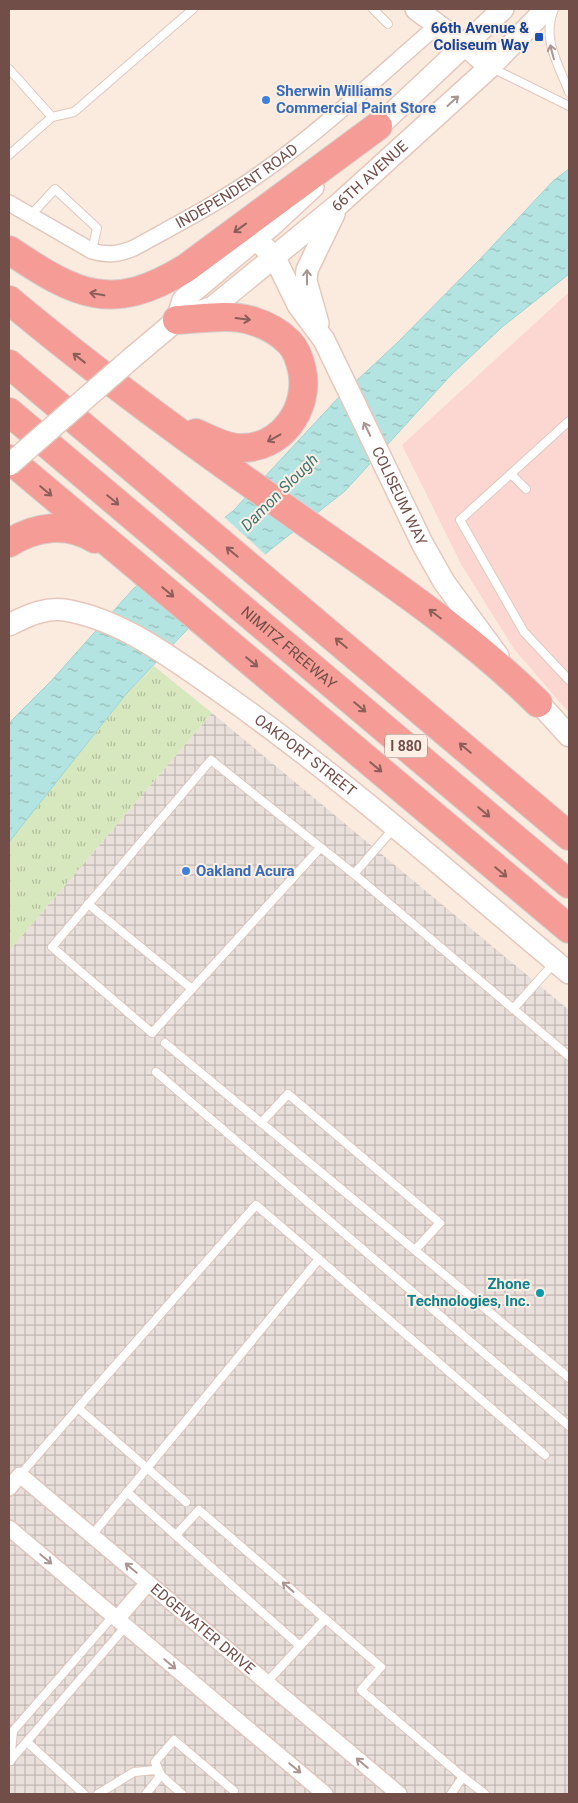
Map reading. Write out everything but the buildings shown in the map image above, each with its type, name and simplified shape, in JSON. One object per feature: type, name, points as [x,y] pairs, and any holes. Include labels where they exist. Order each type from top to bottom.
[{"type":"highway","points":[[9,250],[46,275],[87,292],[108,296],[136,292],[163,282],[186,268],[378,126]]},
{"type":"highway","points":[[9,300],[78,358],[146,409],[446,622],[499,665],[538,703]]},
{"type":"highway","points":[[146,409],[219,444],[239,448],[260,445],[280,435],[293,419],[302,401],[304,380],[300,361],[290,343],[273,330],[252,320],[240,318],[177,320]]},
{"type":"highway","name":"I 880","points":[[9,364],[569,836]]},
{"type":"highway","name":"NIMITZ FREEWAY","points":[[9,412],[569,884]]},
{"type":"highway","points":[[9,460],[569,929]]},
{"type":"highway","points":[[9,543],[40,529],[62,527],[82,531],[131,561]]},
{"type":"street","points":[[416,9],[466,46],[490,67]]},
{"type":"street","name":"66TH AVENUE","points":[[9,466],[177,320],[213,307],[339,204],[490,67],[546,9]]},
{"type":"street","name":"66TH AVENUE","points":[[177,320],[183,300],[256,238],[466,46],[501,10]]},
{"type":"street","name":"INDEPENDENT ROAD","points":[[9,203],[92,251],[102,254],[118,254],[134,248],[236,191],[300,145],[438,25]]},
{"type":"street","points":[[324,340],[306,281],[307,270],[339,204]]},
{"type":"street","name":"COLISEUM WAY","points":[[256,238],[274,258],[298,305],[324,340],[422,543],[444,582],[494,651],[569,736]]},
{"type":"street","name":"OAKPORT STREET","points":[[9,625],[30,614],[49,610],[68,610],[90,616],[141,639],[177,662],[300,749],[562,967]]},
{"type":"street","points":[[9,1488],[20,1474]]},
{"type":"street","name":"EDGEWATER DRIVE","points":[[20,1474],[400,1794]]},
{"type":"street","points":[[9,1528],[325,1794]]},
{"type":"street","points":[[119,1620],[148,1583]]},
{"type":"lane","points":[[9,155],[52,117],[74,112],[192,9]]},
{"type":"lane","points":[[373,9],[388,24]]},
{"type":"lane","points":[[554,9],[549,33],[550,46],[569,92]]},
{"type":"lane","points":[[490,67],[569,106]]},
{"type":"lane","points":[[9,69],[52,117]]},
{"type":"lane","points":[[30,216],[55,189],[96,228],[92,251]]},
{"type":"lane","points":[[569,421],[460,520],[524,632],[569,680]]},
{"type":"lane","points":[[511,474],[526,489]]},
{"type":"lane","points":[[320,848],[152,1033],[52,947],[211,760],[354,874],[569,1056]]},
{"type":"lane","points":[[354,874],[396,827]]},
{"type":"lane","points":[[88,904],[192,989]]},
{"type":"lane","points":[[514,1009],[562,967]]},
{"type":"lane","points":[[165,1043],[569,1378]]},
{"type":"lane","points":[[156,1072],[569,1426]]},
{"type":"lane","points":[[261,1123],[288,1094],[440,1222],[415,1250]]},
{"type":"lane","points":[[20,1474],[256,1205],[545,1455]]},
{"type":"lane","points":[[92,1535],[318,1259]]},
{"type":"lane","points":[[78,1408],[186,1502]]},
{"type":"lane","points":[[127,1492],[300,1646]]},
{"type":"lane","points":[[176,1535],[200,1510],[381,1667],[361,1690],[485,1794]]},
{"type":"lane","points":[[266,1682],[325,1619]]},
{"type":"lane","points":[[10,1762],[119,1620]]},
{"type":"lane","points":[[10,1762],[14,1731],[119,1620]]},
{"type":"lane","points":[[161,1775],[155,1762],[174,1740],[234,1791]]},
{"type":"lane","points":[[27,1742],[84,1794]]},
{"type":"lane","points":[[99,1794],[134,1772],[155,1770],[182,1794]]},
{"type":"lane","points":[[146,1794],[161,1775]]},
{"type":"lane","points":[[451,1794],[463,1777]]},
{"type":"shaded area","points":[[569,292],[569,713],[514,649],[462,566],[402,445]]},
{"type":"shaded area","points":[[212,713],[569,1010],[569,1794],[9,1794],[9,951]]},
{"type":"green space","points":[[154,666],[212,713],[9,951],[9,842],[126,694]]},
{"type":"water","name":"Damon Slough","points":[[569,169],[569,274],[501,328],[451,375],[345,491],[270,550],[221,594],[126,694],[9,842],[9,723],[52,680],[134,588],[233,511],[338,398],[397,343],[482,257],[553,181]]},
{"type":"pier","points":[[223,516],[267,556],[210,611],[159,566]]},
{"type":"place","name":"66th Avenue & Coliseum Way","points":[[539,37]]},
{"type":"place","name":"Sherwin Williams Commercial Paint Store","points":[[266,100]]},
{"type":"place","name":"Oakland Acura","points":[[186,871]]},
{"type":"place","name":"Zhone Technologies, Inc.","points":[[540,1293]]}]
